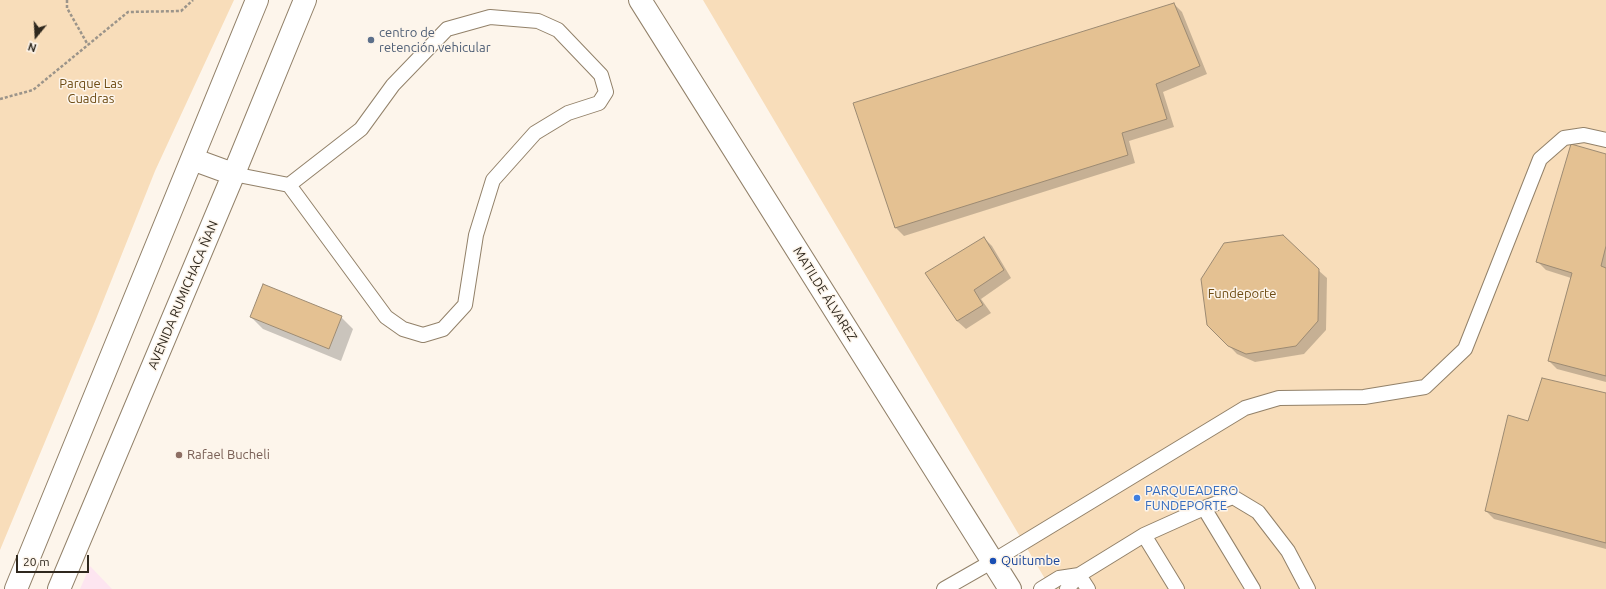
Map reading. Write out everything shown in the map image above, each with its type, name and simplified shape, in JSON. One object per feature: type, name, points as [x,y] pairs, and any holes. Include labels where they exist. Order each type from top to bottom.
[{"type":"main road","points":[[16,589],[257,0]]},
{"type":"main road","name":"AVENIDA RUMICHACA ÑAN","points":[[59,589],[305,0]]},
{"type":"main road","name":"MATILDE ÁLVAREZ","points":[[640,0],[1010,589]]},
{"type":"main road","points":[[192,159],[233,174]]},
{"type":"lane","points":[[233,174],[289,185],[386,316],[403,329],[423,335],[443,329],[465,305],[476,234],[493,180],[535,134],[568,113],[599,103],[606,92],[600,75],[558,30],[538,21],[490,17],[447,29],[393,85],[361,129],[289,185]]},
{"type":"lane","points":[[944,589],[993,561],[1245,408],[1279,398],[1364,397],[1425,388],[1465,349],[1540,159],[1564,138],[1584,135],[1606,140]]},
{"type":"lane","points":[[1067,589],[1079,576],[1144,535],[1204,508],[1233,497],[1258,512],[1288,551],[1308,589]]},
{"type":"lane","points":[[1204,508],[1253,589]]},
{"type":"lane","points":[[1144,535],[1177,589]]},
{"type":"lane","points":[[1040,589],[1059,578],[1079,576]]},
{"type":"lane","points":[[1079,576],[1088,589]]},
{"type":"path","points":[[67,0],[67,8],[88,45]]},
{"type":"path","points":[[0,99],[33,90],[128,12],[181,11],[193,0]]},
{"type":"shaded area","points":[[90,566],[112,589],[80,589]]},
{"type":"green space","name":"Parque Las Cuadras","points":[[0,0],[234,0],[155,171],[96,319],[0,550]]},
{"type":"green space","name":"Fundeporte","points":[[703,0],[1606,0],[1606,589],[1051,589]]},
{"type":"building","points":[[1174,3],[1200,66],[1156,84],[1167,119],[1122,133],[1128,155],[895,228],[853,103]]},
{"type":"building","points":[[1571,144],[1606,154],[1606,246],[1601,266],[1606,268],[1606,376],[1548,361],[1572,273],[1536,262]]},
{"type":"building","points":[[1283,235],[1319,269],[1318,321],[1296,346],[1246,354],[1228,346],[1207,325],[1201,279],[1224,243]]},
{"type":"building","points":[[984,237],[1004,270],[974,290],[983,305],[957,321],[925,273]]},
{"type":"building","points":[[263,284],[342,316],[329,349],[250,317]]},
{"type":"building","points":[[1542,378],[1606,393],[1606,543],[1485,511],[1508,415],[1528,421]]},
{"type":"place","name":"centro de retención vehicular","points":[[371,40]]},
{"type":"place","name":"Rafael Bucheli","points":[[179,455]]},
{"type":"place","name":"PARQUEADERO FUNDEPORTE","points":[[1137,498]]},
{"type":"place","name":"Quitumbe","points":[[993,561]]}]
